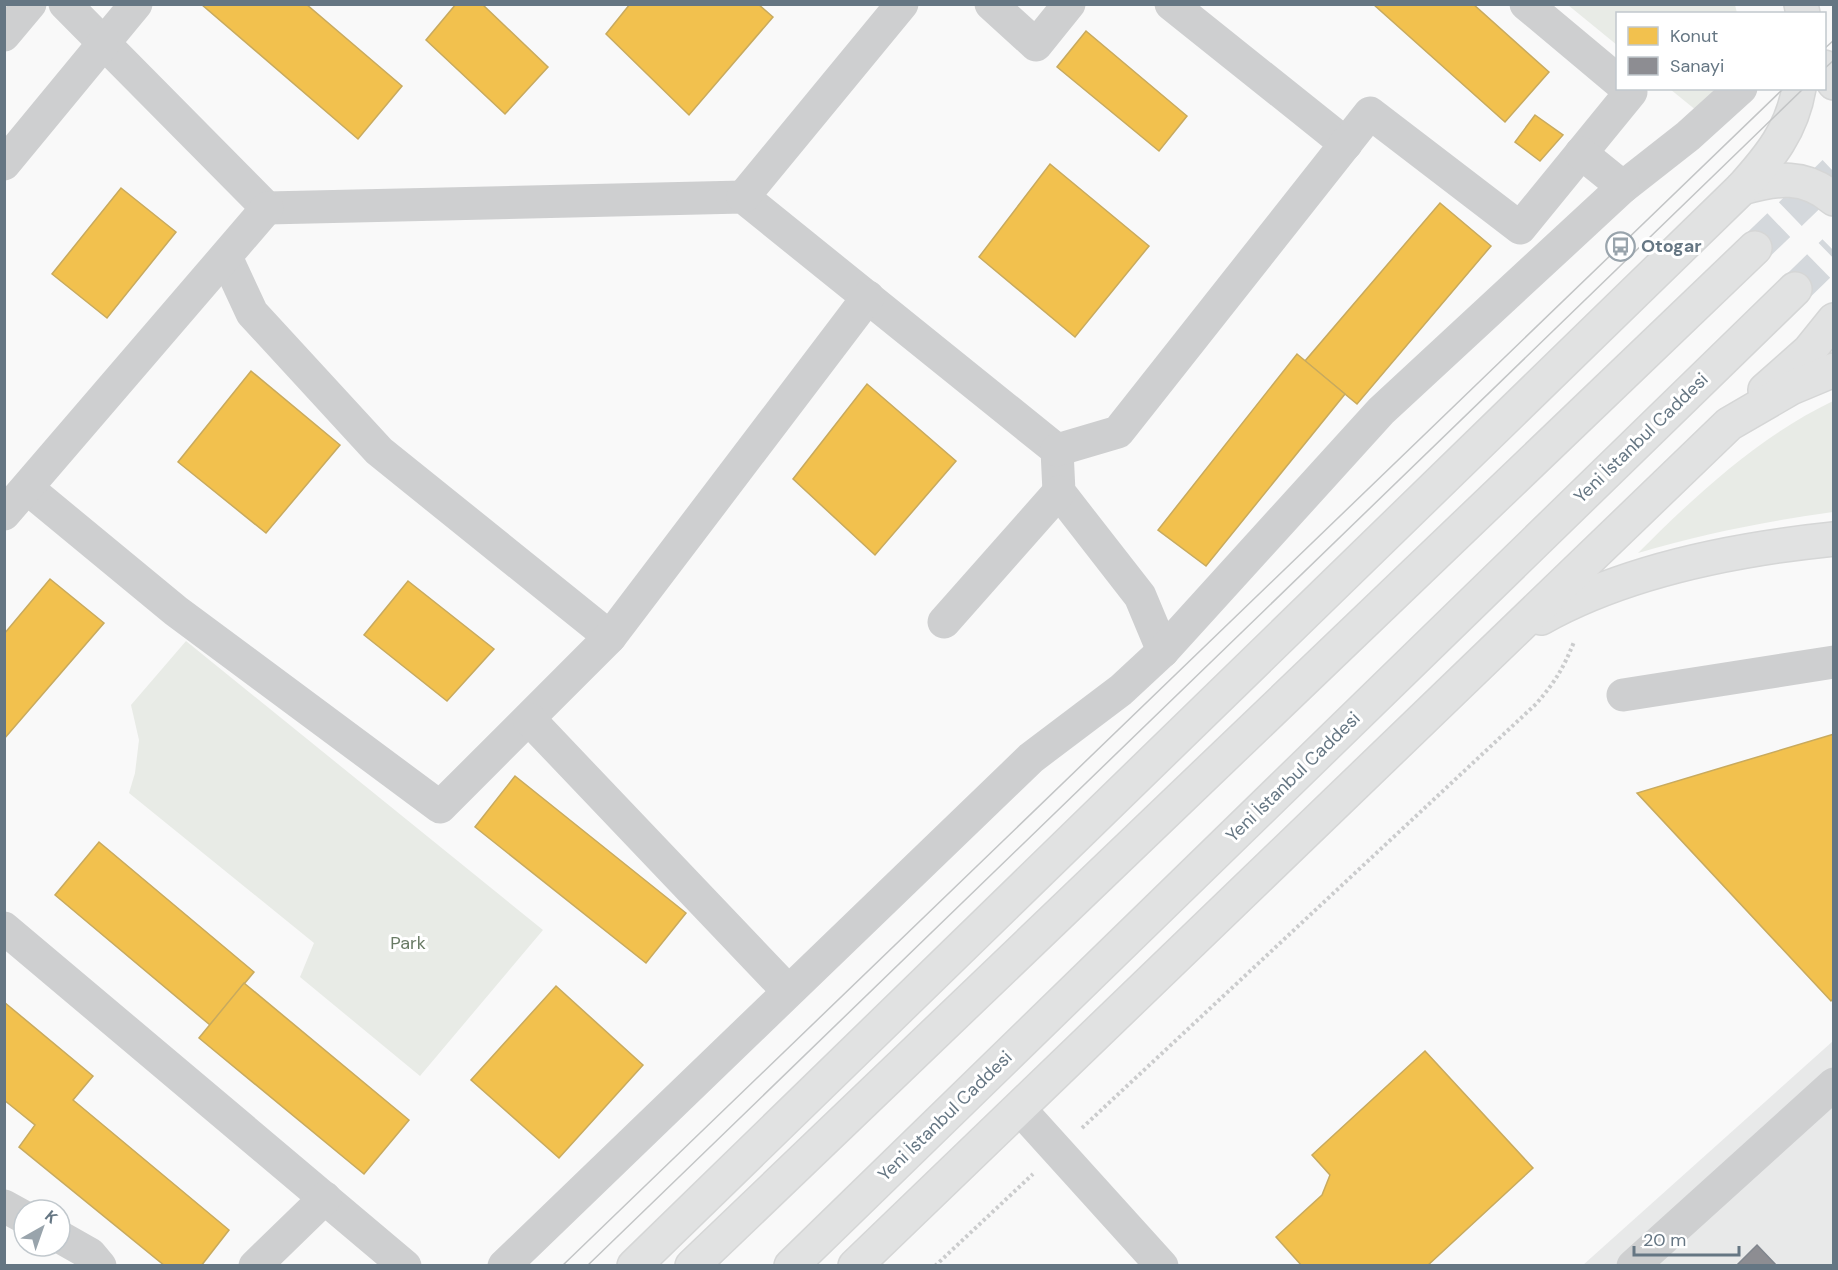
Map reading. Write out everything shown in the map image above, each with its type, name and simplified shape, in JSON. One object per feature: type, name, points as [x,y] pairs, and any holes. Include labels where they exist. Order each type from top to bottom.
[{"type":"highway","points":[[634,1266],[1742,188],[1770,157],[1783,135],[1798,90]]},
{"type":"highway","points":[[1742,188],[1790,179],[1811,184],[1833,199]]},
{"type":"highway","points":[[692,1266],[1755,248]]},
{"type":"highway","name":"Yeni İstanbul Caddesi","points":[[791,1266],[1795,289]]},
{"type":"highway","points":[[855,1266],[1729,424],[1809,351],[1833,320]]},
{"type":"highway","points":[[1729,424],[1791,388],[1833,370]]},
{"type":"highway","points":[[1506,639],[1543,617],[1595,593],[1661,571],[1767,548],[1833,539]]},
{"type":"street","points":[[4,35],[30,4]]},
{"type":"street","points":[[64,4],[267,208],[743,197],[1057,450],[1059,492],[1140,596],[1163,651]]},
{"type":"street","points":[[4,164],[136,4]]},
{"type":"street","points":[[743,197],[902,4]]},
{"type":"street","points":[[991,4],[1036,45],[1069,4]]},
{"type":"street","points":[[1171,4],[1346,144]]},
{"type":"street","points":[[1526,4],[1616,80]]},
{"type":"street","points":[[1057,450],[1118,432],[1370,113],[1520,228],[1631,92],[1629,90]]},
{"type":"street","points":[[504,1266],[1031,758],[1121,690],[1163,651],[1381,411],[1623,187],[1688,136],[1739,90]]},
{"type":"street","points":[[1581,153],[1623,187]]},
{"type":"street","points":[[4,514],[267,208]]},
{"type":"street","points":[[226,257],[252,314],[379,451],[610,637]]},
{"type":"street","points":[[27,488],[176,611],[440,807],[610,637],[868,297]]},
{"type":"street","points":[[944,622],[1059,492]]},
{"type":"street","points":[[1623,694],[1833,662]]},
{"type":"street","points":[[529,719],[788,991]]},
{"type":"street","points":[[4,928],[405,1266]]},
{"type":"street","points":[[1633,1266],[1833,1084]]},
{"type":"street","points":[[1019,1108],[1162,1266]]},
{"type":"street","points":[[255,1266],[325,1198]]},
{"type":"street","points":[[72,1244],[90,1254],[100,1266]]},
{"type":"path","points":[[935,1266],[1536,704],[1554,684],[1595,593]]},
{"type":"shaded area","points":[[1833,1041],[1833,1265],[1583,1265]]},
{"type":"green space","points":[[1568,5],[1735,5],[1737,12],[1616,12],[1616,44]]},
{"type":"green space","points":[[1671,90],[1726,90],[1702,115]]},
{"type":"green space","points":[[1833,401],[1833,512],[1735,529],[1638,553],[1729,469],[1805,415]]},
{"type":"green space","name":"Park","points":[[186,641],[543,930],[420,1076],[300,977],[314,943],[129,793],[135,773],[139,740],[131,705]]},
{"type":"building: Konut","points":[[201,4],[306,4],[402,86],[358,139]]},
{"type":"building: Konut","points":[[456,4],[482,4],[548,67],[505,114],[426,40]]},
{"type":"building: Konut","points":[[630,4],[758,4],[773,17],[689,115],[606,34]]},
{"type":"building: Konut","points":[[1373,4],[1473,4],[1549,72],[1505,122]]},
{"type":"building: Konut","points":[[1086,31],[1187,116],[1159,151],[1057,67]]},
{"type":"building: Konut","points":[[1535,115],[1563,135],[1540,161],[1515,142]]},
{"type":"building: Konut","points":[[1050,164],[1149,246],[1075,337],[979,257]]},
{"type":"building: Konut","points":[[121,188],[176,232],[107,318],[52,274]]},
{"type":"building: Konut","points":[[1440,203],[1491,246],[1357,404],[1305,361]]},
{"type":"building: Konut","points":[[1297,354],[1345,394],[1206,566],[1158,530]]},
{"type":"building: Konut","points":[[251,371],[340,445],[266,533],[178,462]]},
{"type":"building: Konut","points":[[867,384],[956,461],[875,555],[793,479]]},
{"type":"building: Konut","points":[[50,579],[104,623],[4,739],[4,634]]},
{"type":"building: Konut","points":[[408,581],[494,649],[447,701],[364,635]]},
{"type":"building: Konut","points":[[1834,734],[1834,998],[1831,1001],[1637,793]]},
{"type":"building: Konut","points":[[515,776],[686,913],[646,963],[475,827]]},
{"type":"building: Konut","points":[[99,842],[254,972],[210,1025],[55,895]]},
{"type":"building: Konut","points":[[244,983],[409,1120],[364,1174],[199,1038]]},
{"type":"building: Konut","points":[[556,986],[643,1065],[559,1158],[471,1080]]},
{"type":"building: Konut","points":[[4,1002],[93,1076],[73,1100],[229,1230],[201,1266],[165,1266],[19,1147],[35,1125],[4,1100]]},
{"type":"building: Konut","points":[[1425,1051],[1533,1168],[1427,1266],[1302,1266],[1276,1237],[1322,1195],[1330,1175],[1312,1155]]},
{"type":"building: Sanayi","points":[[1757,1245],[1777,1266],[1736,1266]]},
{"type":"tunnel","points":[[1755,248],[1834,172]]},
{"type":"tunnel","points":[[1795,289],[1834,251]]},
{"type":"tram line","points":[[1826,47],[1834,40]]},
{"type":"tram line","points":[[1826,67],[1834,60]]},
{"type":"tram line","points":[[562,1266],[1782,90]]},
{"type":"tram line","points":[[587,1266],[1802,90]]},
{"type":"place","name":"Otogar","points":[[1620,246]]}]
